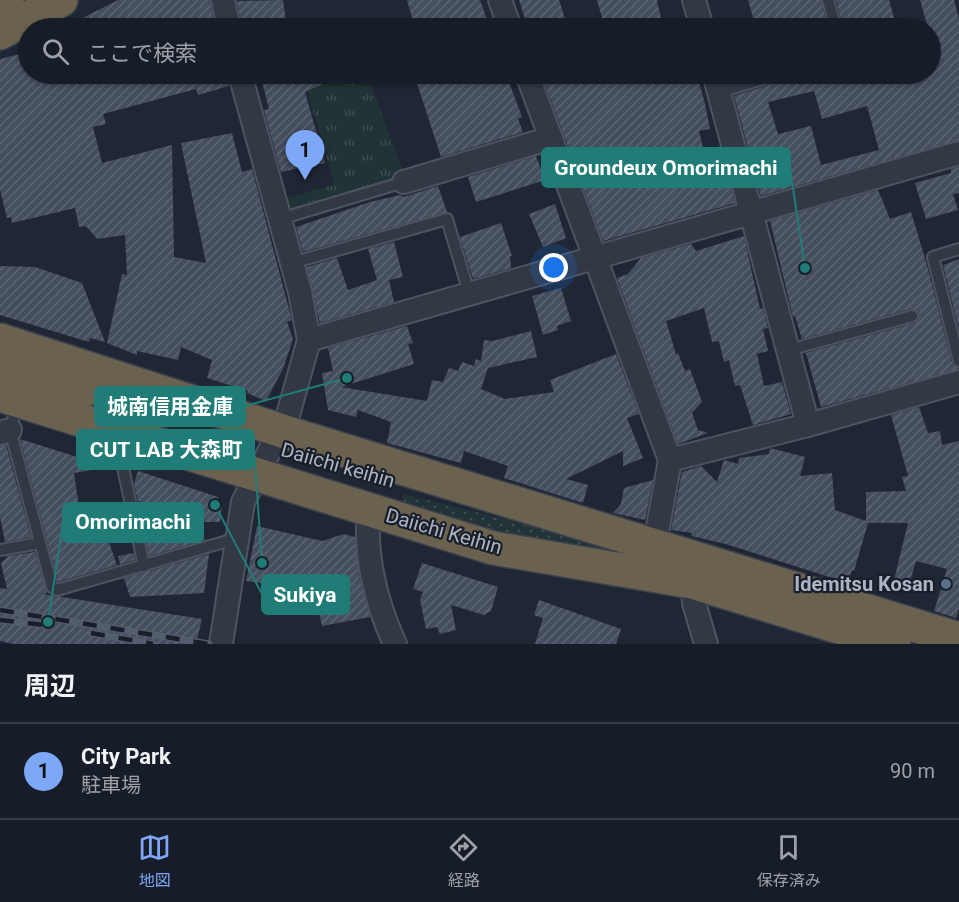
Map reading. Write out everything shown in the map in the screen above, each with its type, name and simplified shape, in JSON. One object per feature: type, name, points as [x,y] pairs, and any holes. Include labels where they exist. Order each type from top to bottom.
[{"type":"highway","points":[[3,10],[61,0]]},
{"type":"highway","points":[[0,340],[270,450]]},
{"type":"highway","name":"Daiichi keihin","points":[[0,366],[270,450],[461,498],[540,511]]},
{"type":"highway","name":"Daiichi Keihin","points":[[7,414],[130,435],[270,450],[369,509],[493,548],[648,559],[959,639]]},
{"type":"highway","name":"Daiichi Keihin","points":[[540,511],[648,559],[692,582],[894,644]]},
{"type":"street","points":[[223,0],[228,18]]},
{"type":"street","points":[[500,0],[506,18]]},
{"type":"street","points":[[694,0],[699,18]]},
{"type":"street","points":[[531,84],[670,460],[648,559]]},
{"type":"street","points":[[717,84],[808,425]]},
{"type":"street","points":[[221,644],[243,502],[288,415],[309,340],[280,219],[239,86]]},
{"type":"street","points":[[404,182],[551,138]]},
{"type":"street","points":[[309,340],[959,153]]},
{"type":"street","points":[[670,460],[730,441],[808,425],[959,382]]},
{"type":"street","points":[[369,509],[366,534],[376,589],[384,620],[395,644]]},
{"type":"street","points":[[692,582],[694,603],[705,644]]},
{"type":"lane","points":[[828,0],[833,18]]},
{"type":"lane","points":[[280,219],[404,182]]},
{"type":"lane","points":[[292,263],[447,219],[469,294]]},
{"type":"lane","points":[[959,249],[933,257],[959,361]]},
{"type":"lane","points":[[789,350],[912,316]]},
{"type":"lane","points":[[7,414],[52,587],[57,590],[239,538]]},
{"type":"lane","points":[[130,435],[122,463],[144,566]]},
{"type":"lane","points":[[0,550],[40,543]]},
{"type":"green space","points":[[305,84],[371,84],[405,177],[280,219],[274,201],[335,185]]},
{"type":"green space","points":[[403,494],[616,547],[615,552],[489,532],[449,515],[402,501]]},
{"type":"building","points":[[118,0],[210,0],[213,18],[83,18]]},
{"type":"building","points":[[283,0],[286,18],[240,18],[237,1]]},
{"type":"building","points":[[407,0],[480,0],[486,18],[412,18]]},
{"type":"building","points":[[519,0],[559,0],[565,18],[525,18]]},
{"type":"building","points":[[597,0],[657,0],[661,18],[602,18]]},
{"type":"building","points":[[748,0],[821,0],[826,18],[753,18]]},
{"type":"building","points":[[836,0],[889,0],[894,18],[840,18]]},
{"type":"building","points":[[920,0],[954,0],[959,19],[959,140],[761,196],[734,96],[772,84],[941,84],[941,18],[925,18]],"holes":[[[814,91],[822,119],[867,106],[879,150],[821,165],[811,126],[778,134],[768,102]]]},
{"type":"building","points":[[18,54],[18,84],[229,84],[229,86],[198,95],[196,89],[103,114],[106,124],[93,127],[102,163],[172,145],[174,257],[206,263],[181,143],[232,133],[242,172],[252,169],[292,320],[287,322],[293,339],[283,369],[266,401],[247,393],[248,391],[207,378],[212,360],[181,347],[178,360],[137,351],[137,355],[107,343],[122,274],[127,275],[125,235],[97,239],[86,226],[79,227],[75,208],[12,223],[11,217],[7,218],[0,190],[0,59]]},
{"type":"building","points":[[263,84],[323,84],[305,92],[325,163],[281,172],[264,110],[269,109]]},
{"type":"building","points":[[417,84],[510,84],[522,117],[518,119],[523,132],[441,157]]},
{"type":"building","points":[[545,84],[700,84],[710,129],[699,131],[711,179],[727,174],[735,203],[603,241]]},
{"type":"building","points":[[536,156],[545,180],[476,202],[468,177]]},
{"type":"building","points":[[959,167],[959,193],[953,194],[958,210],[926,219],[915,183],[951,173],[951,169]]},
{"type":"building","points":[[438,186],[447,212],[303,252],[296,227],[370,202],[400,195],[404,197]]},
{"type":"building","points":[[878,190],[890,219],[911,212],[952,363],[959,369],[821,407],[806,353],[914,323],[919,318],[919,313],[910,309],[802,339],[795,316],[793,317],[770,221]]},
{"type":"building","points":[[555,204],[566,238],[543,247],[529,214]]},
{"type":"building","points":[[501,223],[512,256],[510,256],[511,268],[473,279],[460,237]]},
{"type":"building","points":[[744,236],[760,309],[763,308],[768,328],[763,329],[768,351],[757,354],[764,386],[782,382],[791,414],[753,425],[740,385],[735,386],[729,360],[724,362],[719,341],[712,342],[704,308],[666,321],[676,354],[678,353],[685,371],[690,369],[702,402],[692,413],[698,430],[708,433],[678,444],[617,278],[628,274],[641,258],[691,244],[696,251]]},
{"type":"building","points":[[394,242],[403,277],[389,280],[394,302],[320,323],[307,267],[337,258],[348,290],[377,280],[368,249]]},
{"type":"building","points":[[959,259],[959,330],[943,265]]},
{"type":"building","points":[[0,266],[35,267],[82,283],[105,342],[90,338],[89,342],[0,315]]},
{"type":"building","points":[[561,288],[571,321],[557,326],[558,330],[543,335],[532,296]]},
{"type":"building","points":[[407,326],[413,343],[408,344],[414,364],[341,387],[427,401],[432,380],[443,382],[449,368],[458,371],[462,362],[474,366],[476,359],[481,361],[484,340],[492,341],[531,331],[537,357],[488,368],[481,389],[505,399],[554,392],[550,380],[616,354],[639,414],[627,418],[643,458],[623,466],[623,451],[566,479],[588,485],[583,503],[504,478],[508,466],[464,451],[461,463],[387,443],[391,422],[358,410],[356,417],[328,410],[322,373],[333,371],[328,348]]},
{"type":"building","points":[[919,407],[928,433],[940,431],[942,445],[959,441],[959,609],[956,618],[934,611],[947,569],[916,561],[908,588],[893,584],[908,523],[868,523],[854,571],[852,570],[848,583],[726,544],[691,536],[692,533],[671,530],[682,472],[701,466],[717,482],[724,460],[738,464],[739,458],[769,454],[770,448],[805,457],[800,476],[832,473],[835,510],[866,521],[866,492],[906,491],[902,477],[908,476],[891,415]]},
{"type":"building","points":[[20,439],[109,467],[74,473],[80,514],[112,504],[118,523],[104,528],[117,565],[58,582]]},
{"type":"building","points":[[6,445],[31,537],[5,542],[0,517],[0,446]]},
{"type":"building","points":[[138,471],[218,497],[222,506],[220,522],[199,522],[205,540],[149,556],[143,524],[175,512],[138,501],[134,484]]},
{"type":"building","points":[[653,480],[645,520],[613,513],[621,504],[624,488]]},
{"type":"building","points":[[257,526],[322,541],[344,534],[355,537],[360,580],[370,617],[322,626],[316,597],[273,589],[274,585],[246,581]]},
{"type":"building","points":[[35,552],[47,593],[43,594],[202,619],[196,644],[14,644],[0,641],[0,588],[7,589],[1,563],[8,556]]},
{"type":"building","points":[[134,553],[135,560],[120,564],[118,556]]},
{"type":"building","points":[[209,554],[204,593],[130,597],[124,578]]},
{"type":"building","points":[[422,563],[498,587],[491,611],[484,615],[451,605],[456,630],[440,634],[437,627],[426,629],[420,600],[423,592],[413,589]]},
{"type":"building","points":[[539,600],[621,629],[616,644],[535,644],[543,618],[534,615]]},
{"type":"railway","points":[[0,610],[209,644]]},
{"type":"railway","points":[[0,620],[44,625]]},
{"type":"railway","points":[[91,633],[153,644]]},
{"type":"place","name":"City Park","points":[[305,180]]},
{"type":"place","name":"Groundeux Omorimachi","points":[[805,268]]},
{"type":"place","name":"城南信用金庫","points":[[347,378]]},
{"type":"place","name":"Sukiya","points":[[215,505]]},
{"type":"place","name":"CUT LAB 大森町","points":[[262,563]]},
{"type":"place","name":"Idemitsu Kosan","points":[[946,584]]},
{"type":"place","name":"Omorimachi","points":[[48,622]]}]
